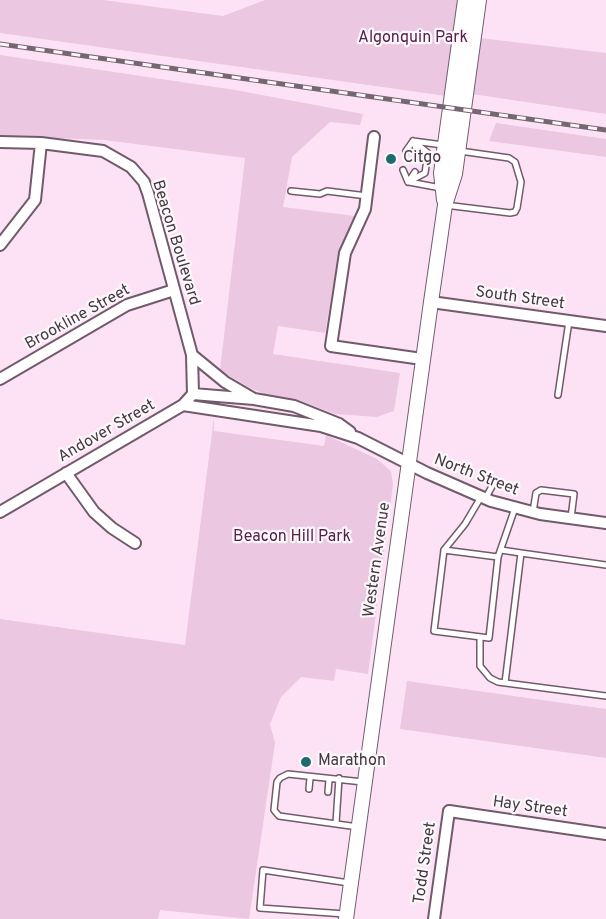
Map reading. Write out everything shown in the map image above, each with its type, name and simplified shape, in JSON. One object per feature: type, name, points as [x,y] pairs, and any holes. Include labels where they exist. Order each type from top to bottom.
[{"type":"main road","name":"Western Avenue","points":[[445,205],[441,173],[465,0]]},
{"type":"main road","name":"Western Avenue","points":[[346,916],[430,302],[445,205],[455,174],[479,0]]},
{"type":"street","points":[[374,136],[365,209],[345,253],[331,346],[423,359]]},
{"type":"street","name":"Beacon Boulevard","points":[[0,142],[41,143],[103,151],[131,167],[144,182],[148,193],[192,355]]},
{"type":"street","points":[[0,246],[35,200],[41,143]]},
{"type":"street","name":"Brookline Street","points":[[0,379],[127,305],[174,290]]},
{"type":"street","name":"South Street","points":[[430,302],[606,326]]},
{"type":"street","points":[[192,355],[193,394],[254,399],[294,406],[339,424],[358,438]]},
{"type":"street","points":[[192,355],[225,382],[254,399]]},
{"type":"street","name":"Andover Street","points":[[0,512],[183,405],[193,394]]},
{"type":"street","points":[[183,405],[321,426],[358,438],[408,463]]},
{"type":"street","name":"North Street","points":[[408,463],[483,498],[515,508],[533,513],[606,523]]},
{"type":"street","points":[[66,473],[94,512],[112,528],[135,543]]},
{"type":"street","name":"Hay Street","points":[[449,811],[606,834]]},
{"type":"street","name":"Todd Street","points":[[434,919],[449,811]]},
{"type":"lane","points":[[413,141],[444,145]]},
{"type":"lane","points":[[406,151],[413,141]]},
{"type":"lane","points":[[413,141],[418,153]]},
{"type":"lane","points":[[408,182],[425,173],[428,153],[413,141]]},
{"type":"lane","points":[[445,205],[510,213],[515,212],[517,208],[521,182],[515,162],[509,158],[458,151]]},
{"type":"lane","points":[[403,170],[408,182]]},
{"type":"lane","points":[[408,182],[415,172]]},
{"type":"lane","points":[[408,182],[442,188]]},
{"type":"lane","points":[[291,191],[320,194],[327,191],[367,196]]},
{"type":"lane","points":[[558,395],[569,321]]},
{"type":"lane","points":[[495,481],[444,550],[435,631],[489,638],[499,554],[515,508]]},
{"type":"lane","points":[[533,513],[536,493],[541,490],[574,494],[572,519]]},
{"type":"lane","points":[[444,550],[521,554],[606,565]]},
{"type":"lane","points":[[505,683],[521,554]]},
{"type":"lane","points":[[480,637],[478,655],[483,672],[490,678],[505,683],[606,696]]},
{"type":"lane","points":[[358,827],[275,814],[277,782],[288,774],[364,782]]},
{"type":"lane","points":[[309,789],[310,778]]},
{"type":"lane","points":[[336,823],[339,778]]},
{"type":"lane","points":[[328,792],[329,780]]},
{"type":"lane","points":[[304,819],[306,810]]},
{"type":"lane","points":[[323,821],[324,813]]},
{"type":"lane","points":[[346,916],[260,908],[263,870],[351,883]]},
{"type":"green space","name":"Algonquin Park","points":[[0,0],[103,0],[223,16],[265,0],[458,0],[446,96],[0,33]]},
{"type":"green space","points":[[480,38],[606,53],[606,114],[472,94]]},
{"type":"green space","points":[[0,55],[235,90],[363,114],[360,125],[330,122],[292,157],[283,207],[355,216],[339,252],[325,333],[278,326],[273,354],[400,373],[394,411],[377,417],[335,414],[306,403],[267,395],[248,387],[220,370],[245,158],[104,140],[0,136]]},
{"type":"green space","points":[[496,123],[606,139],[606,157],[489,141]]},
{"type":"green space","name":"Beacon Hill Park","points":[[214,417],[214,431],[324,446],[326,435],[377,459],[391,471],[393,485],[368,674],[336,669],[334,681],[301,677],[281,697],[270,724],[275,743],[249,919],[160,910],[158,919],[0,919],[0,619],[185,645]]},
{"type":"green space","points":[[407,681],[606,709],[606,758],[400,729]]},
{"type":"railway","points":[[0,44],[606,130]]},
{"type":"place","name":"Citgo","points":[[391,159]]},
{"type":"place","name":"Marathon","points":[[306,762]]}]
